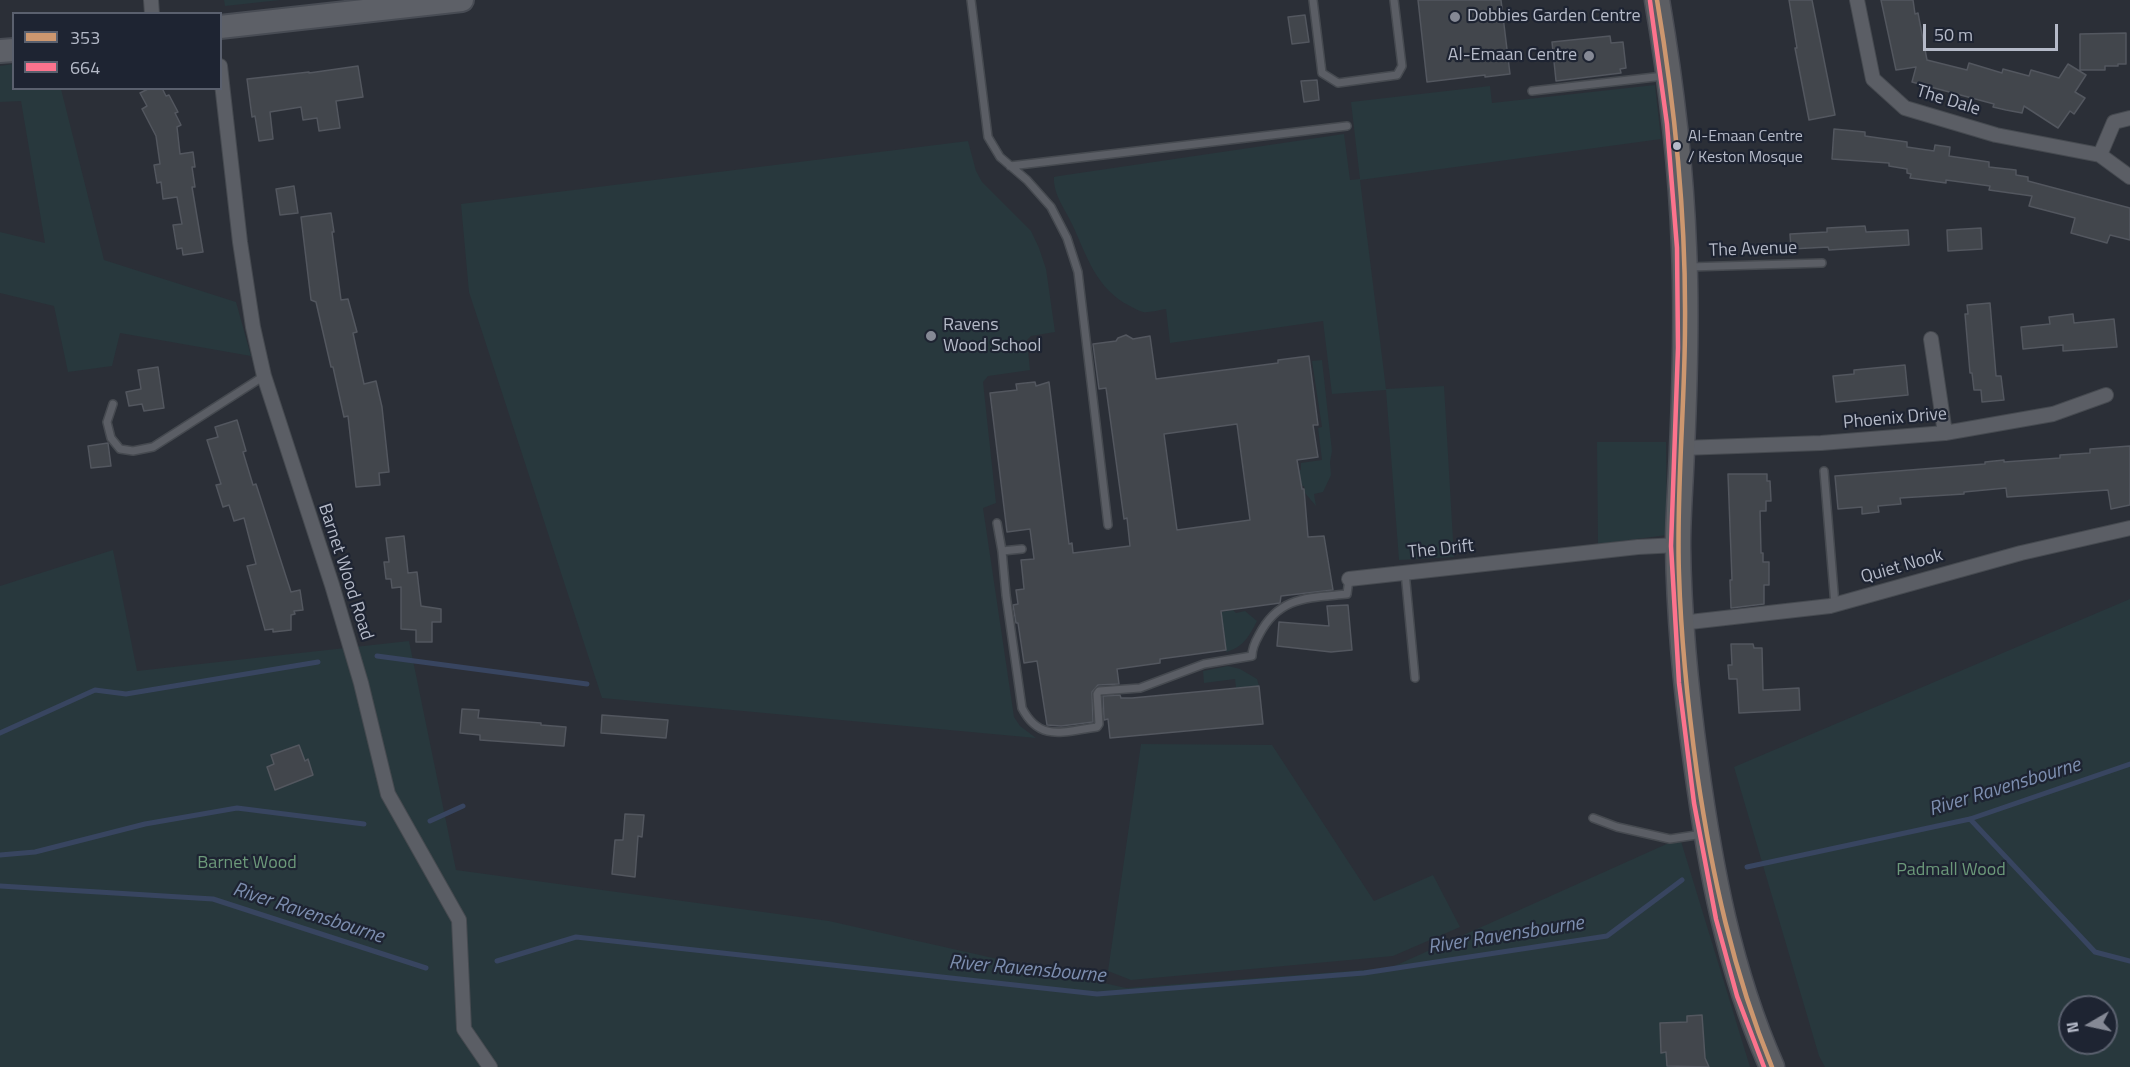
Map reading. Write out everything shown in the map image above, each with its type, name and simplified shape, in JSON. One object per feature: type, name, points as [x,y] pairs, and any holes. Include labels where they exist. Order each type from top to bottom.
[{"type":"highway","points":[[1657,0],[1670,76],[1684,267],[1682,448],[1678,545],[1681,623],[1690,720],[1706,834],[1727,939],[1750,1014],[1772,1067]]},
{"type":"main road","points":[[222,27],[462,0]]},
{"type":"street","name":"The Dale","points":[[1857,0],[1874,79],[1905,108],[1996,135],[2100,155],[2130,177]]},
{"type":"street","name":"Barnet Wood Road","points":[[222,84],[240,242],[253,327],[264,376],[358,672],[388,794],[459,920],[464,1029],[490,1067]]},
{"type":"street","points":[[2100,155],[2114,122],[2130,118]]},
{"type":"street","points":[[1931,339],[1945,433]]},
{"type":"street","name":"Phoenix Drive","points":[[1682,448],[1821,443],[1945,433],[2053,414],[2106,395]]},
{"type":"street","name":"Quiet Nook","points":[[1681,623],[1835,605],[2021,553],[2130,528]]},
{"type":"street","name":"The Drift","points":[[1349,579],[1638,547],[1678,545]]},
{"type":"lane","points":[[971,0],[988,137],[1000,157],[1027,180],[1051,207],[1067,238],[1078,272],[1108,525]]},
{"type":"lane","points":[[1313,0],[1322,73],[1338,83],[1398,75],[1402,66],[1394,0]]},
{"type":"lane","points":[[1532,91],[1670,76]]},
{"type":"lane","points":[[1010,166],[1347,126]]},
{"type":"lane","name":"The Avenue","points":[[1684,267],[1822,263]]},
{"type":"lane","points":[[113,404],[107,422],[111,438],[120,449],[133,451],[153,447],[264,376]]},
{"type":"lane","points":[[1824,471],[1835,605]]},
{"type":"lane","points":[[997,523],[1002,551],[1022,549]]},
{"type":"lane","name":"The Drift","points":[[1002,551],[1005,595],[1022,708],[1028,721],[1048,733],[1097,727],[1099,724],[1097,694],[1099,691],[1140,688],[1204,664],[1252,656],[1252,649],[1266,621],[1277,610],[1291,602],[1347,594],[1349,579]]},
{"type":"lane","points":[[1405,572],[1415,678]]},
{"type":"lane","points":[[1593,818],[1628,830],[1670,839],[1706,834]]},
{"type":"green space","points":[[224,0],[280,0],[225,6]]},
{"type":"green space","points":[[12,64],[12,90],[61,90],[104,260],[236,302],[251,356],[120,333],[112,366],[68,372],[54,306],[0,293],[0,232],[45,243],[21,101],[0,102],[0,66]]},
{"type":"green space","points":[[1655,85],[1661,139],[1360,180],[1386,389],[1444,386],[1454,557],[1399,560],[1386,390],[1332,394],[1323,321],[1170,343],[1166,309],[1140,311],[1118,299],[1101,281],[1088,260],[1055,189],[1054,177],[1059,176],[1344,134],[1350,180],[1360,179],[1351,102],[1490,86],[1492,103]]},
{"type":"green space","points":[[968,141],[976,171],[982,182],[1031,231],[1039,248],[1046,269],[1055,332],[1031,336],[1027,340],[1030,370],[988,376],[983,382],[996,503],[983,508],[1014,717],[1020,726],[1036,738],[602,698],[469,292],[461,204]]},
{"type":"green space","points":[[1322,360],[1332,451],[1331,475],[1323,492],[1314,494],[1316,506],[1305,493],[1304,486],[1294,487],[1292,471],[1301,470],[1301,463],[1322,460],[1318,428],[1322,427],[1312,361]]},
{"type":"green space","points":[[1597,442],[1666,442],[1667,535],[1598,544]]},
{"type":"green space","name":"Barnet Wood","points":[[113,550],[137,671],[409,641],[456,870],[829,921],[1126,988],[1390,968],[1680,838],[1750,1067],[0,1067],[0,586]]},
{"type":"green space","name":"Padmall Wood","points":[[2130,599],[2130,1067],[1825,1067],[1819,1056],[1734,767]]},
{"type":"green space","points":[[1233,610],[1236,613],[1245,611],[1257,621],[1242,644],[1226,652],[1221,612]]},
{"type":"green space","points":[[1228,666],[1240,669],[1257,679],[1259,686],[1236,688],[1235,679],[1204,683],[1203,671]]},
{"type":"green space","points":[[1141,744],[1272,745],[1374,901],[1433,875],[1460,927],[1393,956],[1131,980],[1108,971]]},
{"type":"building","points":[[1418,0],[1501,0],[1510,74],[1427,82]]},
{"type":"building","points":[[1789,0],[1812,0],[1835,115],[1809,120],[1795,48],[1797,48]]},
{"type":"building","points":[[1881,0],[1913,0],[1915,14],[1918,13],[1927,60],[1967,70],[1969,63],[2002,73],[2003,69],[2029,76],[2031,70],[2059,78],[2068,64],[2086,75],[2075,92],[2085,98],[2074,114],[2070,111],[2058,128],[2024,106],[2022,113],[2006,110],[1993,107],[1994,104],[1912,82],[1916,67],[1896,70]]},
{"type":"building","points":[[1305,15],[1309,42],[1292,44],[1288,17]]},
{"type":"building","points":[[2126,33],[2126,64],[2105,66],[2105,70],[2080,70],[2080,34]]},
{"type":"building","name":"Al-Emaan Centre","points":[[1610,36],[1611,43],[1623,42],[1626,68],[1620,69],[1621,73],[1556,81],[1552,42]]},
{"type":"building","points":[[358,66],[363,97],[336,101],[340,128],[319,131],[317,118],[303,120],[301,107],[270,112],[273,139],[259,141],[255,116],[252,117],[247,79]]},
{"type":"building","points":[[1317,80],[1319,100],[1304,102],[1301,81]]},
{"type":"building","points":[[146,90],[163,90],[166,96],[169,95],[178,112],[175,113],[181,125],[177,127],[180,154],[193,152],[195,167],[192,167],[195,187],[192,187],[203,252],[183,255],[182,248],[177,249],[173,225],[182,224],[177,197],[163,199],[161,182],[157,183],[154,165],[160,164],[156,136],[142,109],[147,106],[140,93]]},
{"type":"building","points":[[1834,129],[1865,132],[1865,136],[1907,142],[1907,147],[1934,151],[1935,145],[1950,147],[1949,156],[1989,162],[1989,167],[2016,170],[2016,175],[2028,177],[2028,181],[2130,208],[2130,240],[2110,235],[2107,243],[2071,233],[2075,218],[2029,206],[2032,196],[1989,190],[1990,186],[1910,178],[1911,174],[1907,173],[1907,169],[1889,166],[1889,163],[1832,159]]},
{"type":"building","points":[[294,186],[298,213],[280,215],[276,189]]},
{"type":"building","points":[[331,213],[341,300],[348,299],[357,332],[353,333],[364,384],[376,381],[382,407],[389,472],[379,473],[380,485],[356,487],[348,416],[344,417],[316,302],[311,300],[301,217]]},
{"type":"building","points":[[1865,226],[1866,232],[1908,230],[1909,245],[1829,250],[1828,247],[1791,249],[1790,234],[1827,232],[1827,228]]},
{"type":"building","points":[[1981,228],[1982,249],[1948,251],[1947,230]]},
{"type":"building","points":[[1990,303],[1996,376],[2001,376],[2004,400],[1982,402],[1981,390],[1974,390],[1972,373],[1970,373],[1965,314],[1968,314],[1967,305]]},
{"type":"building","points":[[2073,314],[2074,323],[2114,319],[2117,347],[2063,351],[2063,345],[2023,349],[2021,327],[2050,324],[2049,317]]},
{"type":"building","name":"Ravens Wood School","points":[[1126,335],[1133,339],[1150,336],[1156,379],[1278,363],[1278,360],[1309,356],[1318,425],[1313,425],[1318,457],[1297,460],[1302,489],[1304,489],[1308,537],[1324,536],[1333,590],[1281,596],[1280,603],[1221,611],[1226,650],[1160,659],[1160,663],[1117,669],[1119,684],[1098,685],[1092,692],[1093,722],[1061,726],[1047,725],[1037,661],[1024,663],[1013,605],[1018,604],[1016,590],[1024,589],[1021,560],[1034,559],[1030,529],[1007,532],[990,393],[1017,390],[1016,384],[1035,382],[1036,386],[1049,382],[1069,544],[1072,543],[1073,553],[1130,546],[1127,518],[1124,519],[1106,388],[1099,389],[1093,344],[1116,341]],"holes":[[[1237,424],[1250,520],[1177,530],[1164,434]]]},
{"type":"building","points":[[1905,365],[1908,395],[1836,402],[1833,376],[1854,374],[1854,370]]},
{"type":"building","points":[[158,367],[164,408],[144,411],[142,404],[129,406],[126,392],[141,389],[138,370]]},
{"type":"building","points":[[237,420],[246,451],[243,452],[253,485],[256,484],[291,592],[300,590],[303,610],[294,611],[295,614],[291,615],[291,630],[273,632],[273,629],[265,630],[247,566],[256,564],[244,518],[234,521],[229,505],[223,507],[216,485],[221,484],[207,440],[218,437],[215,427]]},
{"type":"building","points":[[108,443],[111,466],[91,468],[88,446]]},
{"type":"building","points":[[2130,446],[2130,505],[2111,509],[2108,490],[2007,497],[2006,488],[1964,492],[1964,494],[1900,498],[1901,504],[1878,506],[1879,512],[1862,514],[1862,507],[1838,509],[1835,476],[1985,464],[1985,462],[2004,460],[2004,462],[2060,458],[2060,455],[2090,453],[2090,449]]},
{"type":"building","points":[[1728,474],[1767,474],[1767,481],[1770,481],[1771,501],[1766,501],[1766,511],[1760,511],[1761,553],[1763,553],[1763,562],[1769,562],[1769,585],[1764,585],[1764,604],[1731,608]]},
{"type":"building","points":[[404,536],[408,573],[417,572],[421,606],[441,609],[441,622],[432,622],[432,642],[416,642],[416,630],[401,629],[401,587],[392,588],[391,579],[386,579],[384,562],[389,562],[386,538]]},
{"type":"building","points":[[1348,605],[1352,650],[1331,652],[1277,646],[1279,622],[1329,626],[1327,606]]},
{"type":"building","points":[[1731,644],[1753,644],[1754,648],[1762,648],[1763,690],[1799,688],[1800,710],[1739,713],[1737,679],[1729,679],[1728,665],[1732,665]]},
{"type":"building","points":[[1259,686],[1263,724],[1110,738],[1108,719],[1104,720],[1103,696],[1120,695],[1121,698],[1132,698]]},
{"type":"building","points":[[462,709],[479,710],[478,718],[566,727],[564,746],[480,740],[480,735],[460,733]]},
{"type":"building","points":[[602,715],[668,720],[666,738],[601,733]]},
{"type":"building","points":[[299,745],[305,761],[308,759],[313,775],[275,790],[267,767],[274,764],[271,755]]},
{"type":"building","points":[[625,814],[644,815],[642,837],[638,836],[635,877],[612,874],[615,840],[623,840]]},
{"type":"building","points":[[1702,1015],[1705,1058],[1709,1067],[1667,1066],[1666,1052],[1661,1053],[1660,1023],[1687,1022],[1687,1016]]},
{"type":"waterway","points":[[377,656],[587,684]]},
{"type":"waterway","points":[[0,733],[95,690],[126,694],[318,662]]},
{"type":"waterway","name":"River Ravensbourne","points":[[1747,867],[1970,819],[2130,764]]},
{"type":"waterway","points":[[430,821],[463,806]]},
{"type":"waterway","points":[[0,855],[35,852],[145,824],[237,808],[364,824]]},
{"type":"waterway","points":[[1970,819],[2095,952],[2130,961]]},
{"type":"waterway","name":"River Ravensbourne","points":[[497,961],[576,937],[1097,994],[1364,973],[1607,936],[1682,880]]},
{"type":"waterway","name":"River Ravensbourne","points":[[0,886],[213,899],[426,968]]},
{"type":"transit line","name":"353","points":[[1657,0],[1674,121],[1684,242],[1685,355],[1678,543],[1681,624],[1688,698],[1697,773],[1717,886],[1735,959],[1772,1067]]},
{"type":"transit line","name":"664","points":[[1650,1],[1667,124],[1677,248],[1678,348],[1671,546],[1679,683],[1694,803],[1716,919],[1737,996],[1764,1067]]},
{"type":"place","name":"Dobbies Garden Centre","points":[[1455,17]]},
{"type":"place","name":"Al-Emaan Centre","points":[[1589,56]]},
{"type":"place","name":"Al-Emaan Centre / Keston Mosque","points":[[1677,146]]},
{"type":"place","name":"Ravens Wood School","points":[[931,336]]}]
